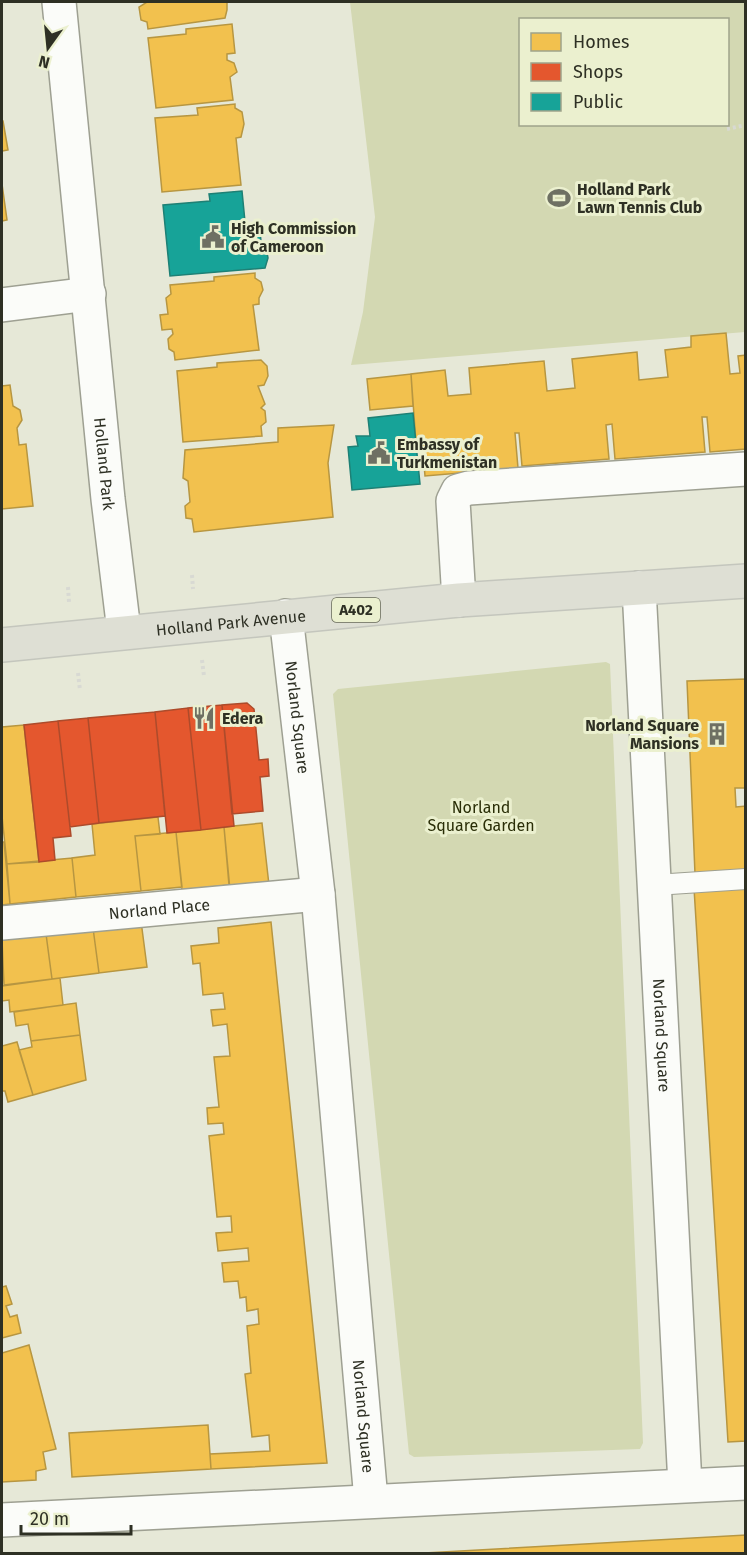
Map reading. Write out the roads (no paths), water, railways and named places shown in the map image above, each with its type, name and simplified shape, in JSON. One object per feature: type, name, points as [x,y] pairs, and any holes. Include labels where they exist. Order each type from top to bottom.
[{"type":"main road","name":"Holland Park Avenue","points":[[2,645],[124,631],[459,600],[746,581]]},
{"type":"street","name":"Holland Park","points":[[58,2],[89,294],[100,427],[124,631]]},
{"type":"street","points":[[2,305],[89,294]]},
{"type":"street","points":[[459,600],[453,501],[458,491],[480,487],[746,469]]},
{"type":"street","name":"Norland Square","points":[[639,588],[685,1485]]},
{"type":"street","name":"Norland Square","points":[[286,616],[318,894],[371,1500]]},
{"type":"street","name":"Norland Place","points":[[2,922],[318,894]]},
{"type":"street","points":[[2,1520],[746,1483]]},
{"type":"lane","points":[[655,885],[746,879]]},
{"type":"place","name":"Holland Park Lawn Tennis Club","points":[[559,198]]},
{"type":"place","name":"High Commission of Cameroon","points":[[213,237]]},
{"type":"place","name":"Embassy of Turkmenistan","points":[[379,453]]},
{"type":"place","name":"Edera","points":[[204,718]]},
{"type":"place","name":"Norland Square Mansions","points":[[717,734]]},
{"type":"park label","name":"Norland Square Garden","points":[[481,816]]}]
